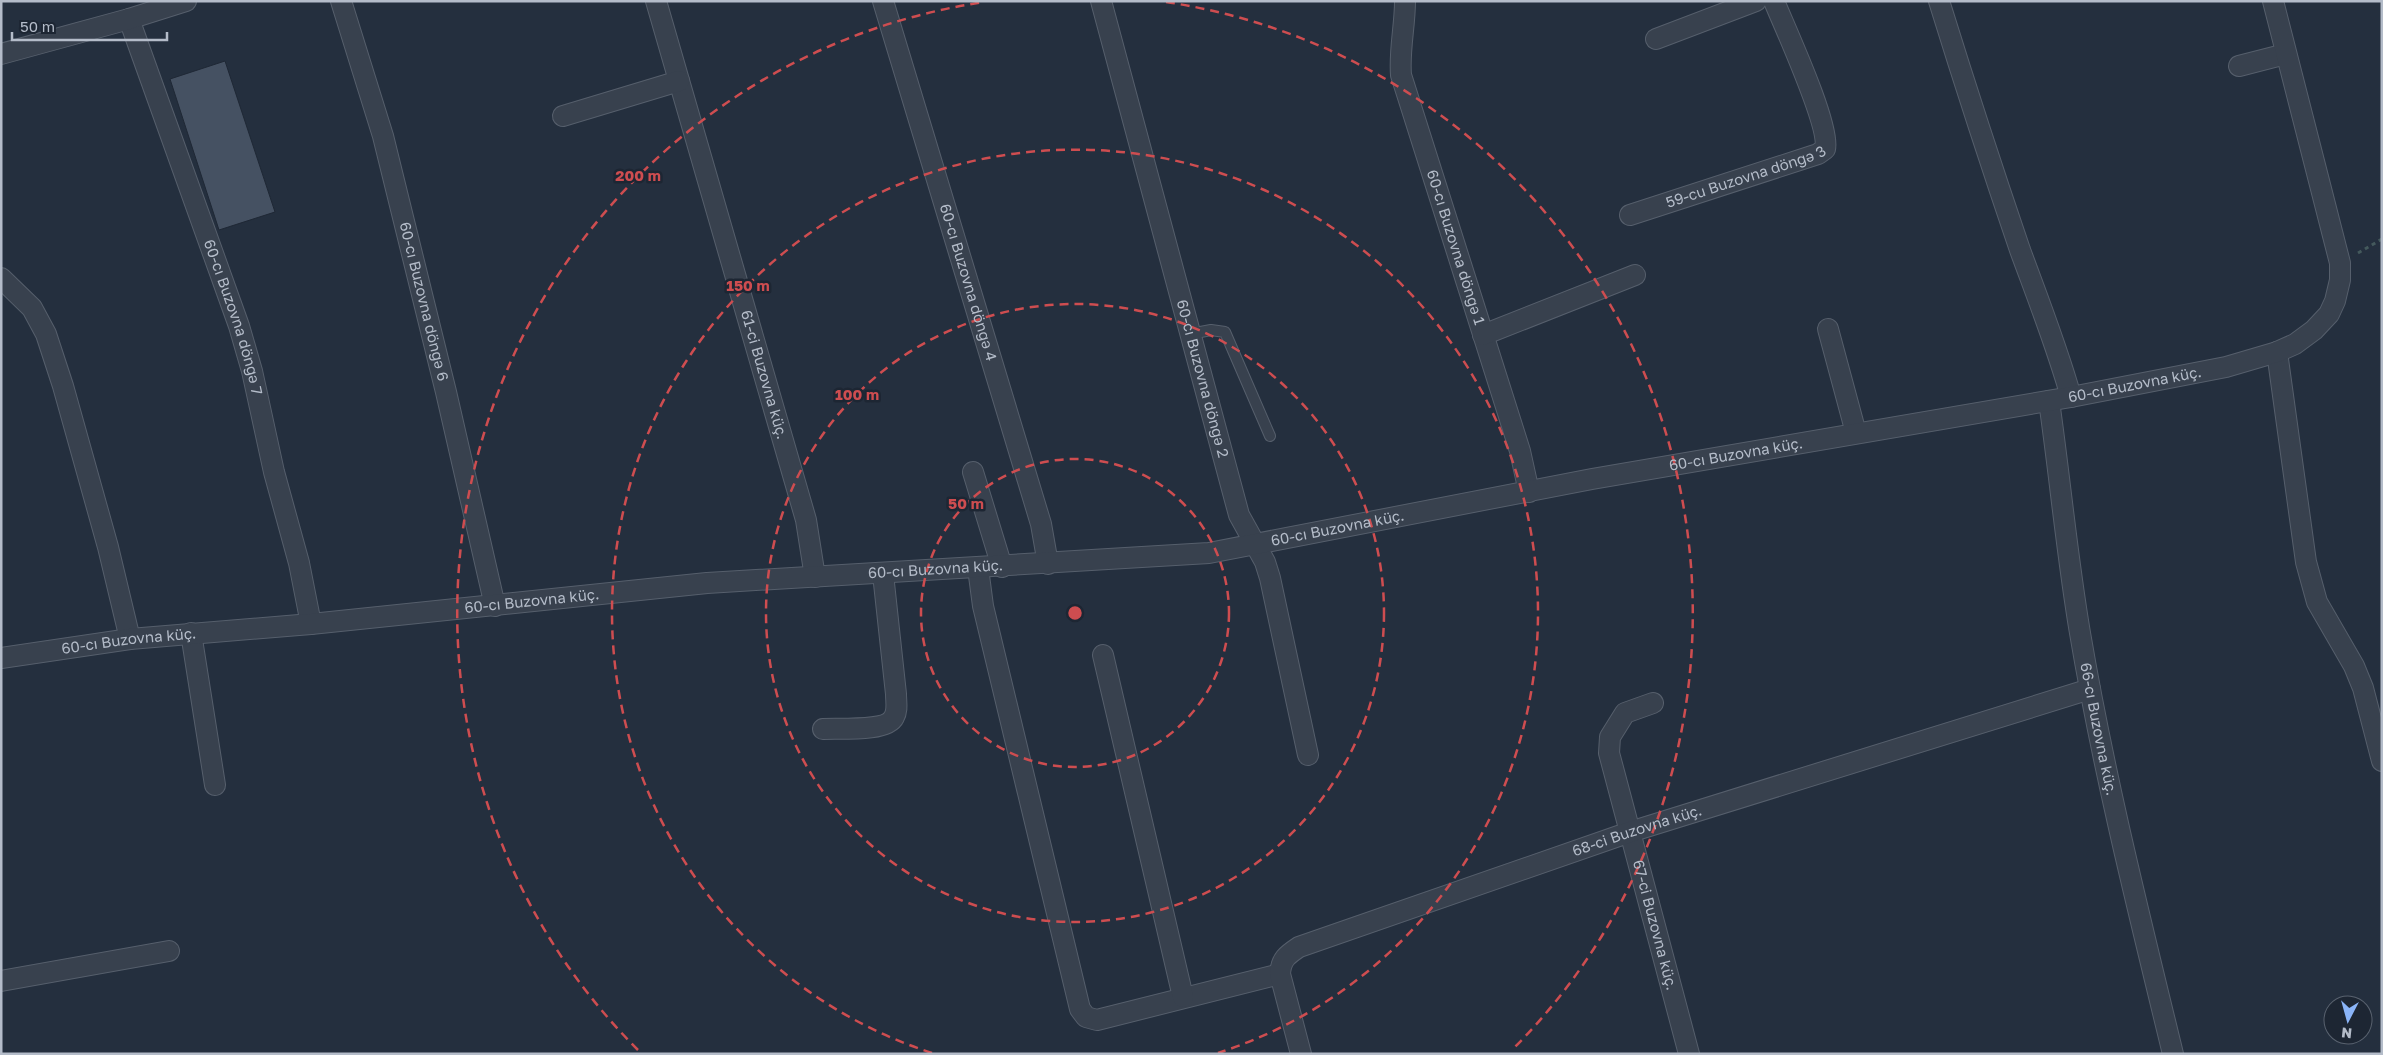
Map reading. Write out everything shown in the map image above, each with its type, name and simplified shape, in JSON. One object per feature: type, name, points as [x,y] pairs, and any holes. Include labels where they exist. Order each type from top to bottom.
[{"type":"street","points":[[1,54],[130,19],[186,1]]},
{"type":"street","name":"60-cı Buzovna döngə 6","points":[[341,1],[383,136],[446,392],[495,606]]},
{"type":"street","name":"61-ci Buzovna küç.","points":[[656,1],[806,520],[815,578]]},
{"type":"street","name":"60-cı Buzovna döngə 4","points":[[883,1],[1041,524],[1048,564]]},
{"type":"street","name":"60-cı Buzovna döngə 2","points":[[1101,1],[1239,516],[1256,545],[1270,578],[1308,754]]},
{"type":"street","name":"60-cı Buzovna döngə 1","points":[[1405,1],[1400,58],[1401,75],[1520,451],[1530,492]]},
{"type":"street","points":[[1656,39],[1756,1]]},
{"type":"street","name":"59-cu Buzovna döngə 3","points":[[1630,215],[1818,154],[1825,149],[1827,142],[1825,133],[1808,83],[1774,1]]},
{"type":"street","points":[[1939,1],[1966,89],[2020,250],[2062,365],[2071,397]]},
{"type":"street","name":"60-cı Buzovna küç.","points":[[1,658],[130,639],[311,624],[707,583],[1174,557],[1256,545],[1530,492],[1856,433],[2049,401],[2226,367],[2277,352],[2295,344],[2314,330],[2329,314],[2335,301],[2340,280],[2340,263],[2273,1]]},
{"type":"street","name":"60-cı Buzovna döngə 7","points":[[130,19],[239,326],[252,371],[274,472],[299,563],[311,624]]},
{"type":"street","points":[[2239,66],[2286,54]]},
{"type":"street","points":[[564,116],[679,81]]},
{"type":"street","points":[[1483,335],[1636,275]]},
{"type":"street","points":[[1,278],[32,308],[46,334],[63,386],[108,547],[130,639]]},
{"type":"street","points":[[1828,329],[1856,433]]},
{"type":"street","points":[[2277,352],[2306,562],[2318,602],[2354,666],[2363,688],[2382,761]]},
{"type":"street","name":"66-cı Buzovna küç.","points":[[2049,401],[2074,594],[2090,689],[2127,866],[2173,1054]]},
{"type":"street","points":[[972,472],[1002,567]]},
{"type":"street","points":[[978,568],[983,606],[1080,1008],[1086,1017],[1097,1020],[1280,974],[1301,1054]]},
{"type":"street","points":[[823,729],[884,726],[894,719],[897,708],[896,694],[883,574]]},
{"type":"street","points":[[191,633],[215,785]]},
{"type":"street","points":[[1103,655],[1183,997]]},
{"type":"street","name":"68-ci Buzovna küç.","points":[[1280,974],[1281,961],[1286,955],[1299,947],[1630,832],[2090,689]]},
{"type":"street","name":"67-ci Buzovna küç.","points":[[1653,703],[1625,713],[1610,737],[1609,753],[1689,1054]]},
{"type":"street","points":[[1,981],[170,951]]},
{"type":"lane","points":[[1190,334],[1211,330],[1225,332],[1270,436]]},
{"type":"path","points":[[2340,263],[2382,239]]},
{"type":"building","points":[[225,61],[275,212],[219,230],[170,79]]}]
